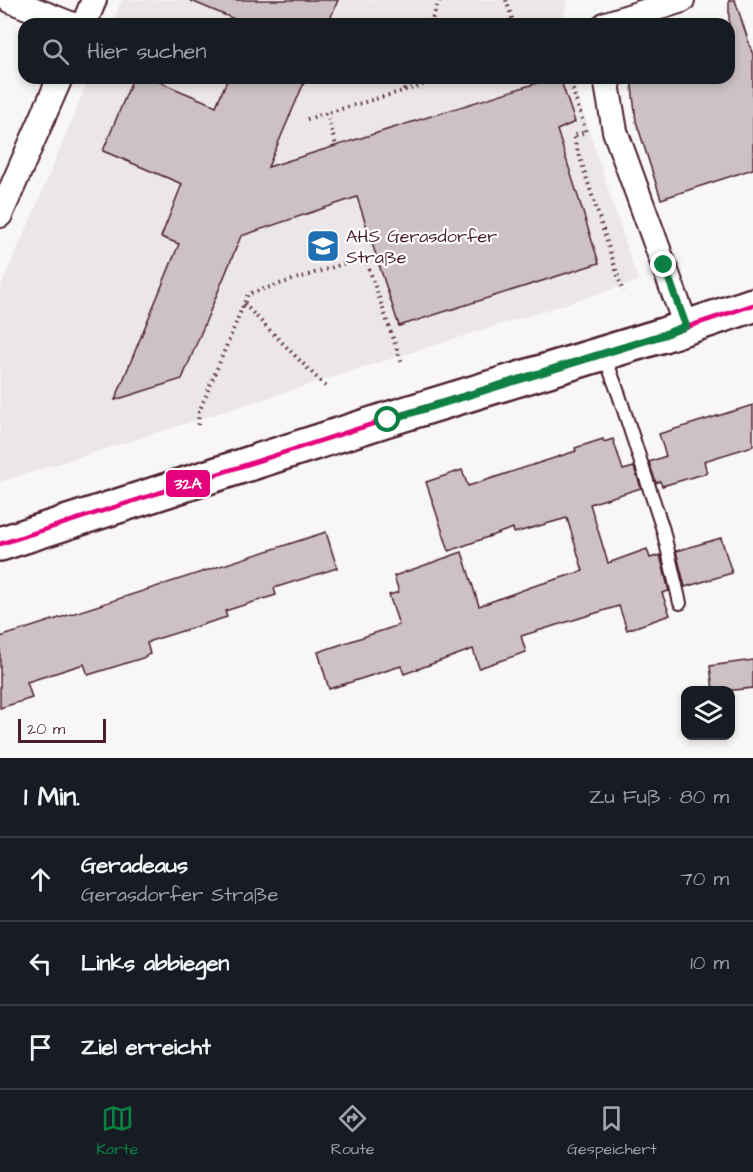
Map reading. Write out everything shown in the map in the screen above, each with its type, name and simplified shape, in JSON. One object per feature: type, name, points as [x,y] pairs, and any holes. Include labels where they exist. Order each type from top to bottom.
[{"type":"main road","points":[[0,544],[753,305]]},
{"type":"street","points":[[10,0],[55,18]]},
{"type":"street","points":[[86,18],[94,0]]},
{"type":"street","points":[[625,18],[682,0]]},
{"type":"street","points":[[0,215],[57,84]]},
{"type":"street","points":[[607,84],[615,130],[686,326]]},
{"type":"lane","points":[[604,352],[663,530],[680,603]]},
{"type":"path","points":[[432,18],[440,0]]},
{"type":"path","points":[[506,0],[512,18]]},
{"type":"path","points":[[403,91],[406,84]]},
{"type":"path","points":[[307,119],[427,84]]},
{"type":"path","points":[[571,84],[586,132],[573,136],[624,292]]},
{"type":"path","points":[[326,113],[336,145]]},
{"type":"path","points":[[198,425],[199,412],[248,294],[365,257],[402,364]]},
{"type":"path","points":[[244,304],[327,388]]},
{"type":"shaded area","points":[[122,0],[567,0],[563,18],[114,18]]},
{"type":"shaded area","name":"AHS Gerasdorfer Straße","points":[[87,84],[574,84],[638,281],[0,482],[0,288]]},
{"type":"building","points":[[189,0],[338,0],[330,18],[232,18]]},
{"type":"building","points":[[729,0],[735,0],[753,55],[753,169],[661,199],[636,121],[632,84],[735,84],[735,18],[729,18]]},
{"type":"building","points":[[131,84],[164,84],[216,106],[225,84],[303,84],[268,167],[534,84],[562,84],[575,122],[557,130],[599,263],[399,326],[357,197],[241,236],[182,379],[115,400],[179,244],[161,237],[182,184],[103,151]]},
{"type":"building","points":[[753,405],[753,446],[704,461],[707,473],[662,486],[660,481],[656,483],[649,462],[666,456],[659,434]]},
{"type":"building","points":[[603,439],[604,442],[613,439],[623,470],[634,467],[641,488],[590,504],[608,563],[647,549],[650,558],[660,555],[669,591],[662,593],[670,615],[627,630],[619,606],[521,636],[526,652],[479,668],[473,649],[404,674],[401,666],[329,689],[318,652],[399,625],[389,595],[399,592],[394,576],[462,552],[479,606],[583,571],[567,518],[514,533],[513,528],[449,551],[426,482],[462,470],[468,486],[576,451],[575,448]]},
{"type":"building","points":[[326,532],[337,568],[274,588],[276,595],[225,611],[227,617],[150,641],[147,643],[150,654],[146,657],[88,675],[84,664],[27,682],[32,698],[0,708],[0,637]]},
{"type":"building","points":[[721,538],[732,573],[685,587],[676,551]]},
{"type":"building","points":[[753,660],[753,688],[735,690],[735,686],[712,686],[710,666]]},
{"type":"transit line","name":"32A","points":[[0,544],[753,305]]},
{"type":"place","name":"AHS Gerasdorfer Straße","points":[[323,246]]},
{"type":"route","points":[[388,420],[686,326],[664,265]]}]
